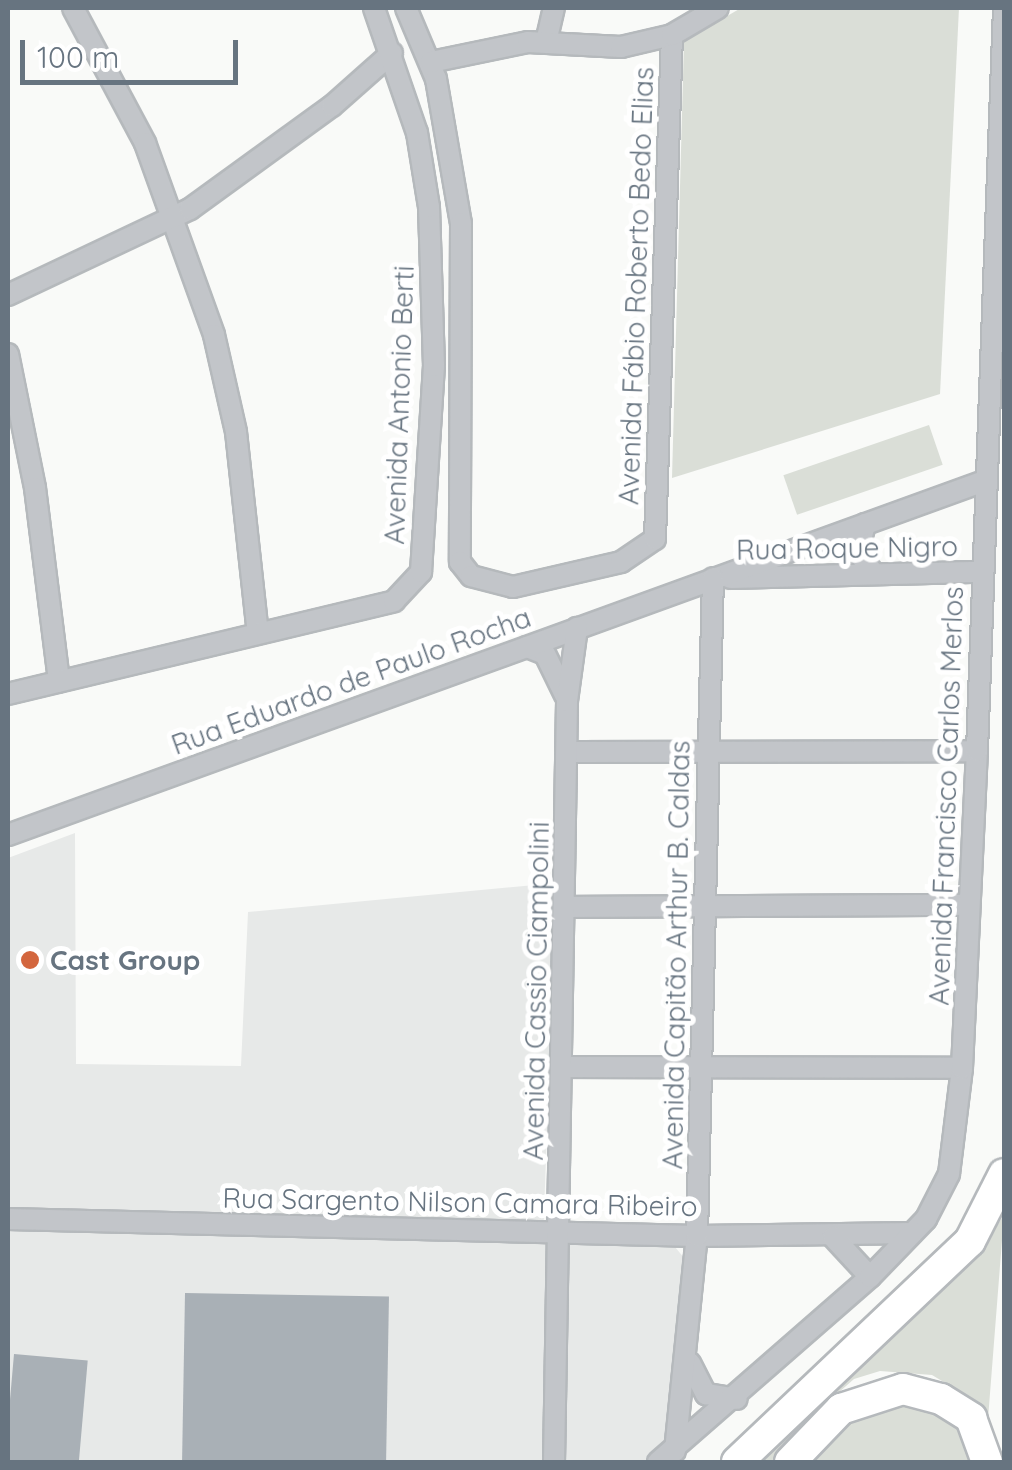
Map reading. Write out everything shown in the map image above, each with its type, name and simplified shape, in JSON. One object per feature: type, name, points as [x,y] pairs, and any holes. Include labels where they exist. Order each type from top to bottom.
[{"type":"highway","points":[[737,1462],[970,1241],[1004,1174]]},
{"type":"highway","points":[[790,1462],[841,1409],[903,1389],[941,1399],[971,1418],[986,1462]]},
{"type":"street","points":[[8,694],[258,634],[236,432],[176,216],[73,8]]},
{"type":"street","name":"Avenida Antonio Berti","points":[[258,634],[394,601],[420,572],[434,280],[417,134],[374,8]]},
{"type":"street","points":[[406,8],[430,62],[479,48],[546,42],[585,50],[672,35],[718,8]]},
{"type":"street","points":[[546,42],[554,8]]},
{"type":"street","name":"Avenida Francisco Carlos Merlos","points":[[667,1457],[870,1277],[912,1233],[949,1174],[962,1068],[970,904],[1004,8]]},
{"type":"street","name":"Avenida Fábio Roberto Bedo Elias","points":[[430,62],[461,224],[460,562],[471,576],[513,587],[621,562],[654,539],[672,35]]},
{"type":"street","points":[[8,295],[176,216],[332,106],[392,54]]},
{"type":"street","points":[[8,354],[36,488],[59,682]]},
{"type":"street","name":"Rua Eduardo de Paulo Rocha","points":[[8,835],[987,480]]},
{"type":"street","points":[[865,524],[858,552],[874,574]]},
{"type":"street","name":"Rua Roque Nigro","points":[[713,578],[982,572]]},
{"type":"street","name":"Avenida Capitão Arthur B. Caldas","points":[[667,1457],[687,1346],[696,1236],[713,578]]},
{"type":"street","points":[[567,701],[576,628]]},
{"type":"street","points":[[527,647],[545,654],[567,701]]},
{"type":"street","name":"Avenida Cassio Ciampolini","points":[[554,1462],[567,701]]},
{"type":"street","points":[[569,752],[977,751]]},
{"type":"street","points":[[566,908],[970,904]]},
{"type":"street","points":[[562,1067],[962,1068]]},
{"type":"street","name":"Rua Sargento Nilson Camara Ribeiro","points":[[8,1220],[696,1236],[912,1233]]},
{"type":"street","points":[[833,1237],[870,1277]]},
{"type":"street","points":[[687,1346],[699,1388],[714,1398],[737,1398]]},
{"type":"shaded area","points":[[741,8],[959,8],[940,394],[672,478],[684,41]]},
{"type":"shaded area","points":[[929,425],[943,465],[797,515],[783,475]]},
{"type":"shaded area","points":[[75,833],[76,1064],[241,1066],[248,912],[556,883],[543,1241],[675,1247],[685,1259],[673,1432],[665,1462],[8,1462],[8,858]]},
{"type":"shaded area","points":[[1004,1215],[988,1419],[972,1399],[932,1375],[880,1371],[854,1379],[806,1421],[778,1462],[750,1462],[981,1249]]},
{"type":"shaded area","points":[[885,1396],[959,1418],[974,1462],[800,1462],[820,1431]]},
{"type":"building","points":[[185,1293],[389,1297],[386,1462],[182,1462]]},
{"type":"building","points":[[14,1354],[88,1360],[79,1462],[8,1462]]},
{"type":"place","name":"Cast Group","points":[[30,960]]}]
